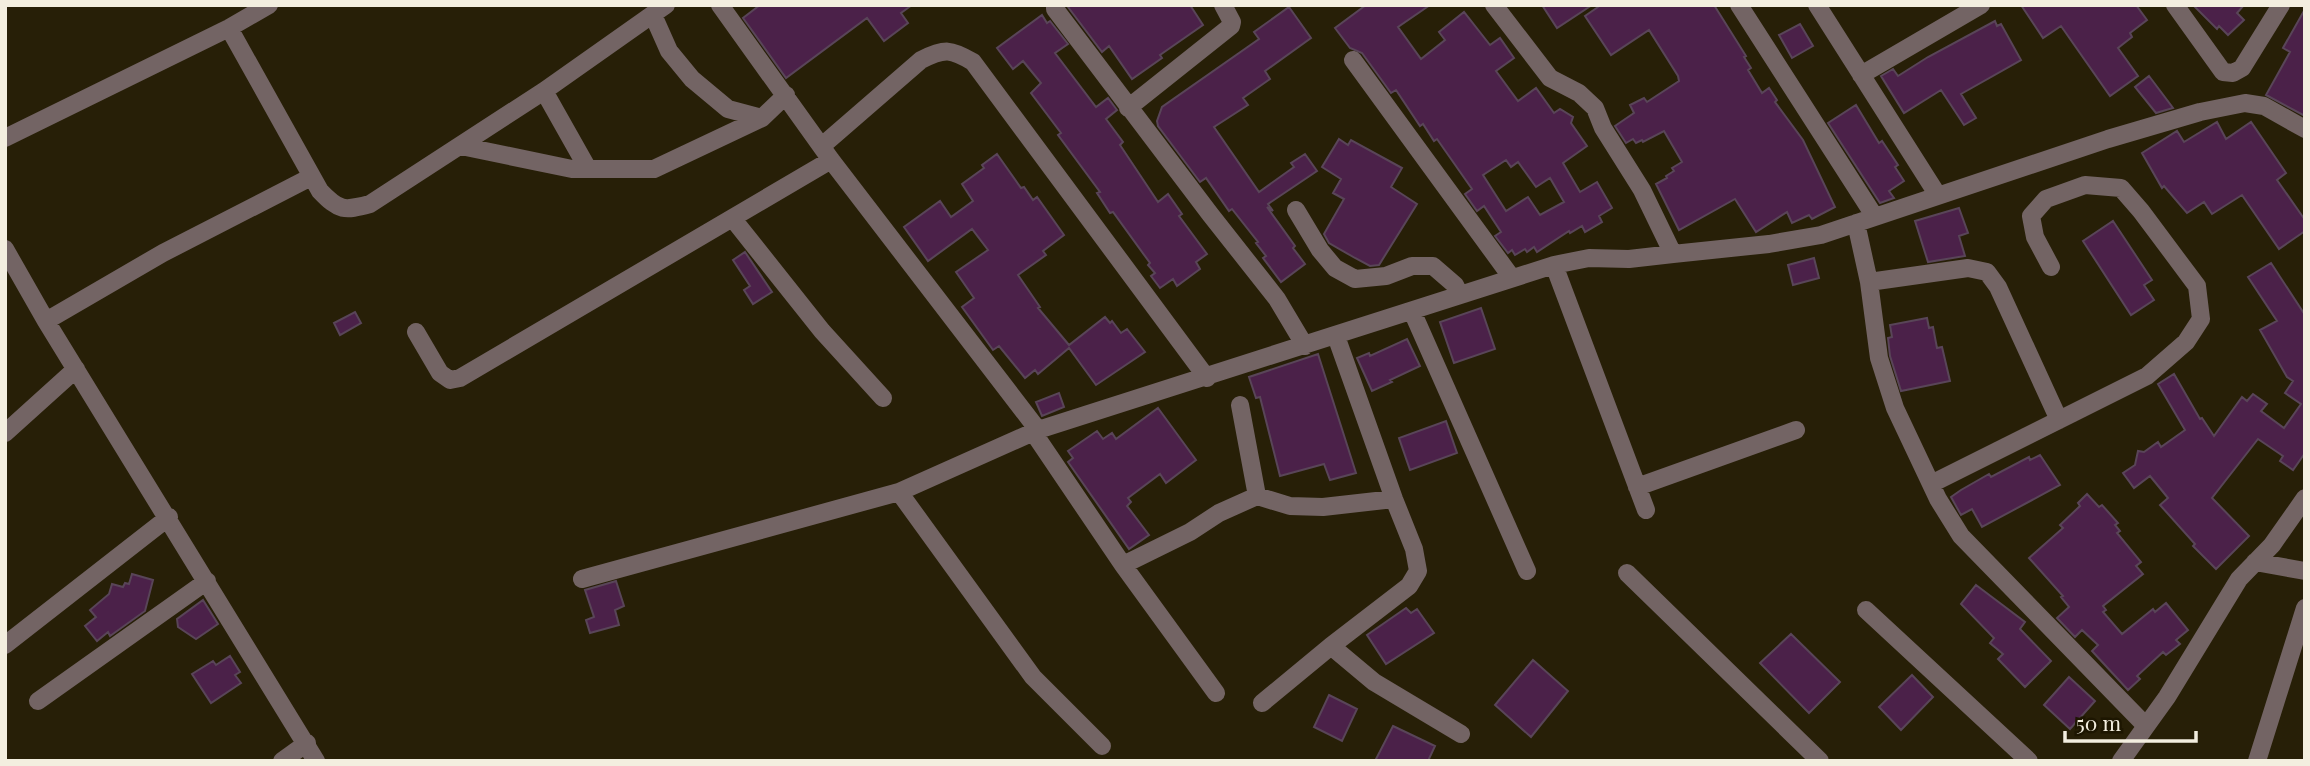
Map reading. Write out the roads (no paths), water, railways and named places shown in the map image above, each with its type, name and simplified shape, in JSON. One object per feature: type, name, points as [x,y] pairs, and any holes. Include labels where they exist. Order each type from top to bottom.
[{"type":"street","points":[[5,138],[229,28],[270,5]]},
{"type":"street","points":[[720,5],[1035,431],[1123,565],[1216,693]]},
{"type":"street","points":[[1055,5],[1055,9],[1129,108],[1289,315],[1305,346]]},
{"type":"street","points":[[1129,108],[1231,26],[1230,14],[1223,5]]},
{"type":"street","points":[[1494,5],[1550,78],[1579,93],[1595,108],[1602,128],[1642,190],[1673,254]]},
{"type":"street","points":[[1739,5],[1875,217]]},
{"type":"street","points":[[1817,5],[1937,194]]},
{"type":"street","points":[[1861,75],[1981,5]]},
{"type":"street","points":[[2175,5],[2223,72],[2233,73],[2242,68],[2281,5]]},
{"type":"street","points":[[229,28],[320,191],[335,207],[349,210],[370,204],[461,146],[659,10],[669,51],[692,79],[728,109],[762,118]]},
{"type":"street","points":[[416,332],[440,373],[450,380],[460,378],[733,219],[827,153],[921,60],[938,52],[954,50],[973,62],[1207,378]]},
{"type":"street","points":[[1353,60],[1512,278]]},
{"type":"street","points":[[2233,73],[2245,103]]},
{"type":"street","points":[[544,91],[588,169]]},
{"type":"street","points":[[461,146],[572,169],[654,169],[762,118],[786,95]]},
{"type":"street","points":[[582,579],[899,492],[1035,431],[1554,265],[1589,258],[1629,259],[1821,235],[2108,139],[2200,112],[2245,103],[2264,106],[2305,129]]},
{"type":"street","points":[[46,321],[163,253],[312,177]]},
{"type":"street","points":[[1931,484],[2147,376],[2186,342],[2201,319],[2197,286],[2121,188],[2085,185],[2046,199],[2031,216],[2035,237],[2051,267]]},
{"type":"street","points":[[1296,210],[1335,268],[1355,279],[1386,276],[1412,266],[1433,266],[1455,285],[1460,295]]},
{"type":"street","points":[[733,219],[822,331],[883,398]]},
{"type":"street","points":[[1856,223],[1869,282],[1880,358],[1895,408],[1931,484],[1961,536],[2147,726]]},
{"type":"street","points":[[5,249],[46,321],[169,517],[316,761]]},
{"type":"street","points":[[1554,265],[1646,510]]},
{"type":"street","points":[[1869,282],[1968,268],[1987,272],[1997,287],[2059,420]]},
{"type":"street","points":[[1412,311],[1527,571]]},
{"type":"street","points":[[1262,703],[1409,586],[1418,571],[1414,549],[1336,336]]},
{"type":"street","points":[[5,433],[76,369]]},
{"type":"street","points":[[1240,405],[1257,496]]},
{"type":"street","points":[[1637,486],[1796,430]]},
{"type":"street","points":[[899,492],[1033,677],[1102,746]]},
{"type":"street","points":[[1123,565],[1190,532],[1219,513],[1257,496],[1290,506],[1323,507],[1394,499]]},
{"type":"street","points":[[2121,761],[2167,697],[2239,579],[2272,545],[2305,498]]},
{"type":"street","points":[[5,645],[169,517]]},
{"type":"street","points":[[2255,562],[2305,572]]},
{"type":"street","points":[[1627,573],[1820,761]]},
{"type":"street","points":[[38,701],[207,581]]},
{"type":"street","points":[[2257,761],[2305,608]]},
{"type":"street","points":[[1866,610],[2029,761]]},
{"type":"street","points":[[1331,646],[1374,681],[1461,734]]},
{"type":"street","points":[[282,761],[307,743]]}]
